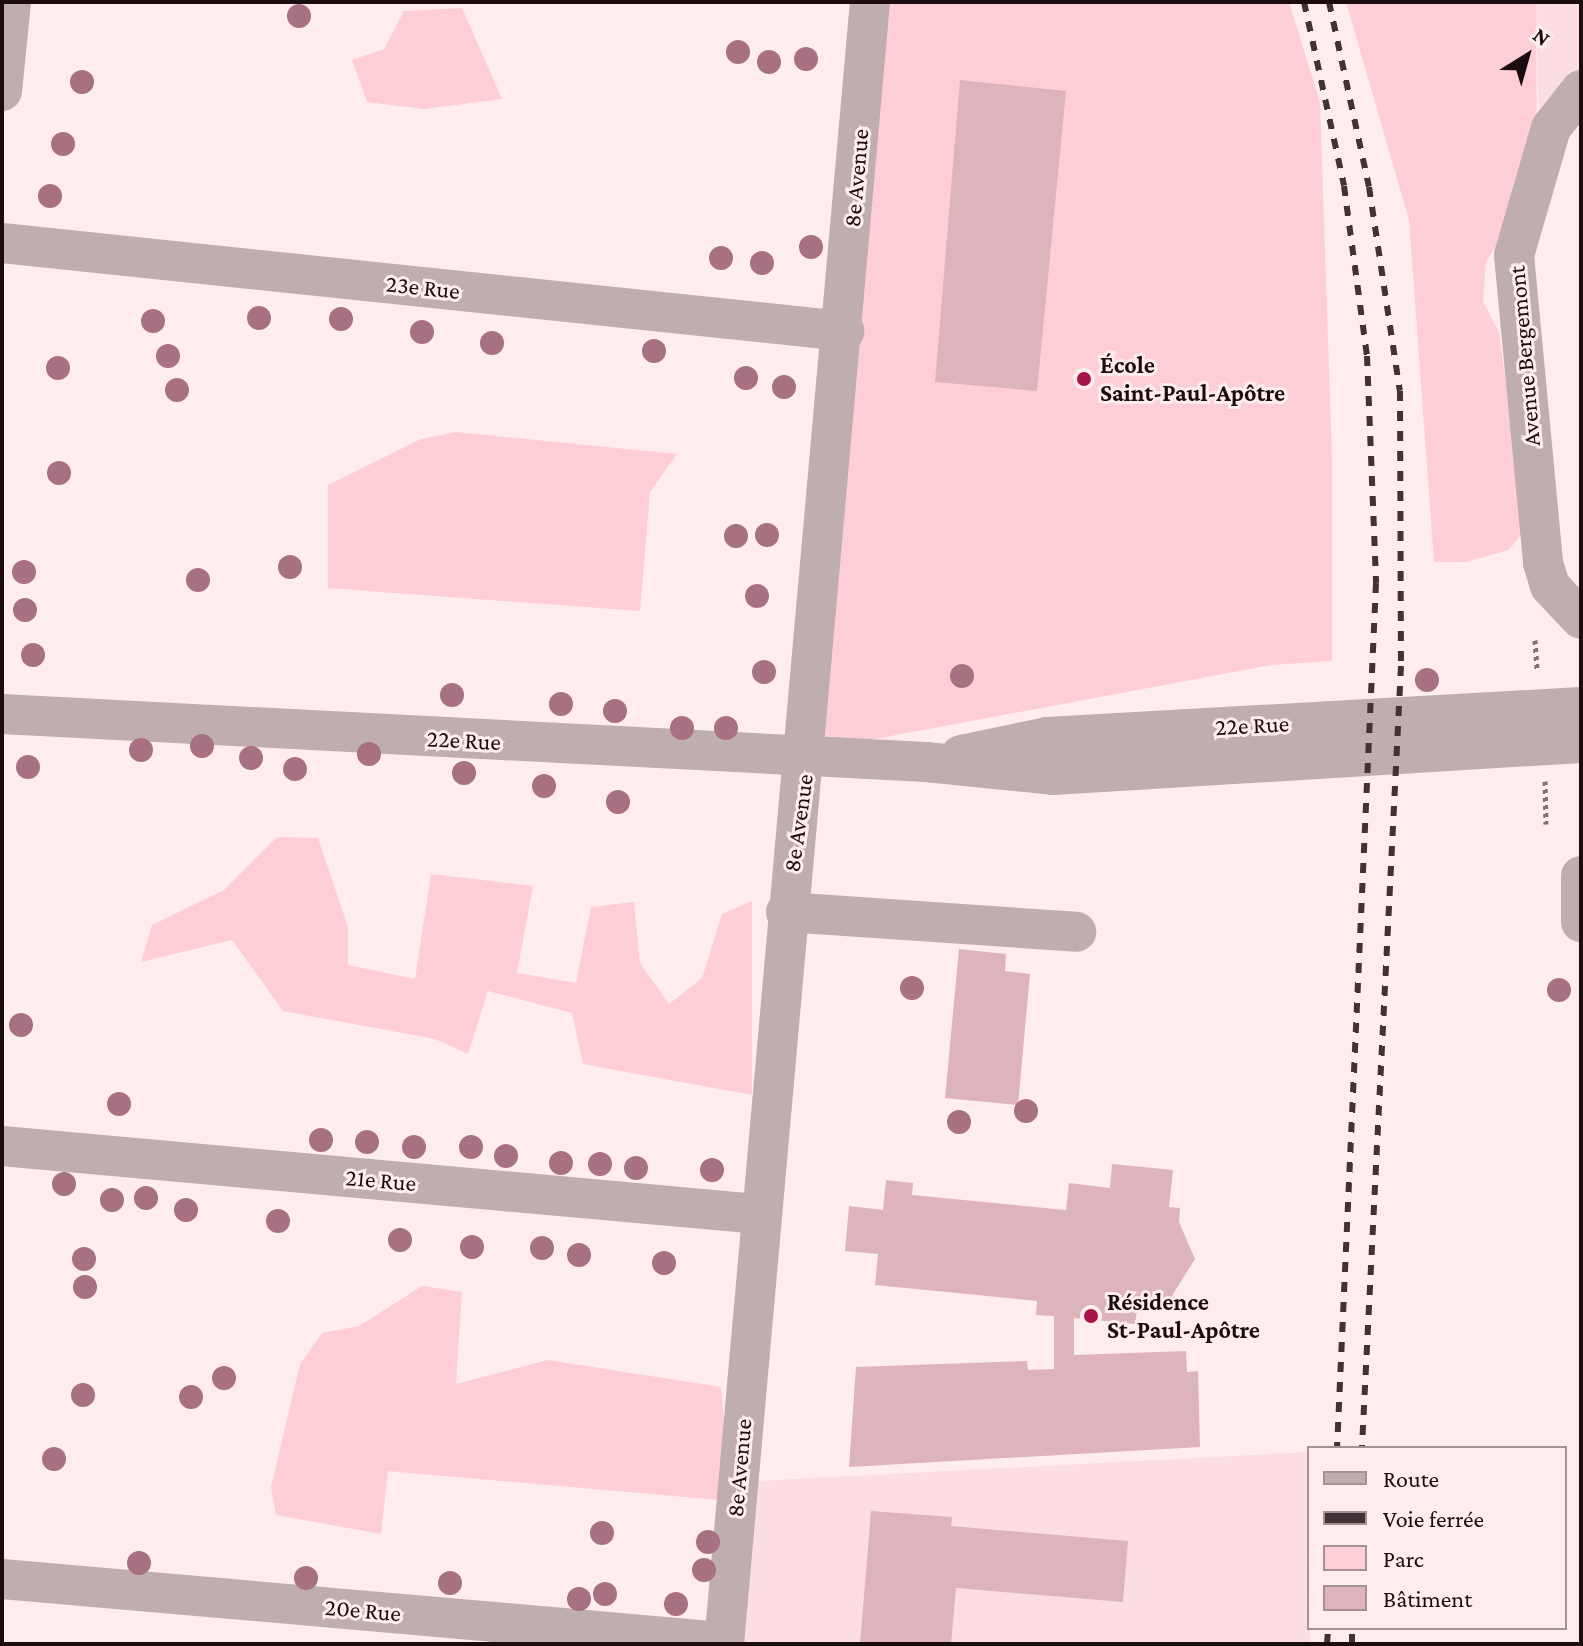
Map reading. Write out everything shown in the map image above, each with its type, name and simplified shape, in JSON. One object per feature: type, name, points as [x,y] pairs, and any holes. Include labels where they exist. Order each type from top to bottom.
[{"type":"street","points":[[2,91],[11,2]]},
{"type":"street","name":"8e Avenue","points":[[724,1643],[786,912],[807,760],[870,2]]},
{"type":"street","name":"Avenue Bergemont","points":[[1579,92],[1551,128],[1514,255],[1543,563],[1550,586],[1581,619]]},
{"type":"street","name":"23e Rue","points":[[2,243],[844,331]]},
{"type":"street","name":"22e Rue","points":[[926,762],[1047,737],[1581,707]]},
{"type":"street","name":"22e Rue","points":[[2,714],[807,760],[926,762],[1053,775],[1581,743]]},
{"type":"street","points":[[1581,876],[1581,922]]},
{"type":"street","points":[[786,912],[1076,932]]},
{"type":"street","name":"21e Rue","points":[[2,1146],[760,1214]]},
{"type":"street","name":"20e Rue","points":[[2,1579],[724,1643]]},
{"type":"shaded area","points":[[1536,2],[1581,2],[1581,101],[1540,166]]},
{"type":"shaded area","points":[[1307,1452],[1307,1630],[1310,1630],[1310,1644],[724,1644],[738,1482]]},
{"type":"green space","name":"École Saint-Paul-Apôtre","points":[[880,2],[1289,2],[1320,102],[1332,457],[1332,661],[1271,665],[827,748],[807,760]]},
{"type":"green space","points":[[1346,2],[1536,2],[1537,178],[1486,262],[1483,301],[1499,333],[1526,528],[1509,550],[1466,562],[1434,562],[1409,220]]},
{"type":"green space","points":[[462,8],[502,99],[424,109],[367,102],[352,60],[384,49],[404,11]]},
{"type":"green space","points":[[456,432],[677,454],[650,492],[640,611],[328,588],[328,485],[421,439]]},
{"type":"green space","points":[[277,837],[318,838],[348,927],[348,965],[415,979],[431,874],[533,886],[517,973],[576,983],[591,907],[634,902],[640,963],[669,1004],[702,978],[722,914],[752,901],[752,1095],[583,1064],[572,1013],[488,991],[468,1054],[435,1039],[283,1011],[232,940],[141,962],[152,925],[224,890]]},
{"type":"green space","points":[[422,1286],[462,1292],[456,1384],[548,1360],[721,1387],[731,1501],[388,1471],[381,1534],[276,1515],[271,1487],[300,1364],[322,1333],[359,1326]]},
{"type":"building","points":[[960,80],[1066,91],[1037,391],[935,382]]},
{"type":"building","points":[[959,949],[1006,954],[1005,971],[1030,974],[1018,1105],[945,1098]]},
{"type":"building","name":"Résidence St-Paul-Apôtre","points":[[1112,1164],[1173,1170],[1169,1207],[1180,1208],[1179,1222],[1195,1259],[1173,1294],[1172,1307],[1138,1304],[1135,1324],[1074,1318],[1074,1355],[1186,1351],[1187,1372],[1198,1371],[1200,1447],[849,1467],[856,1367],[1027,1361],[1028,1370],[1054,1369],[1054,1316],[1036,1315],[1037,1301],[875,1285],[878,1254],[845,1251],[849,1206],[883,1210],[886,1180],[913,1183],[912,1195],[1066,1210],[1069,1183],[1110,1188]]},
{"type":"building","points":[[871,1511],[952,1517],[951,1526],[1128,1541],[1123,1602],[956,1588],[951,1644],[860,1644]]},
{"type":"railway","points":[[1304,2],[1344,186],[1367,356],[1376,583],[1337,1446]]},
{"type":"railway","points":[[1329,2],[1369,187],[1400,391],[1401,666],[1362,1446]]},
{"type":"railway","points":[[1327,1644],[1328,1630]]},
{"type":"railway","points":[[1352,1630],[1352,1644]]},
{"type":"place","name":"École Saint-Paul-Apôtre","points":[[1084,379]]},
{"type":"place","name":"Résidence St-Paul-Apôtre","points":[[1091,1316]]}]
